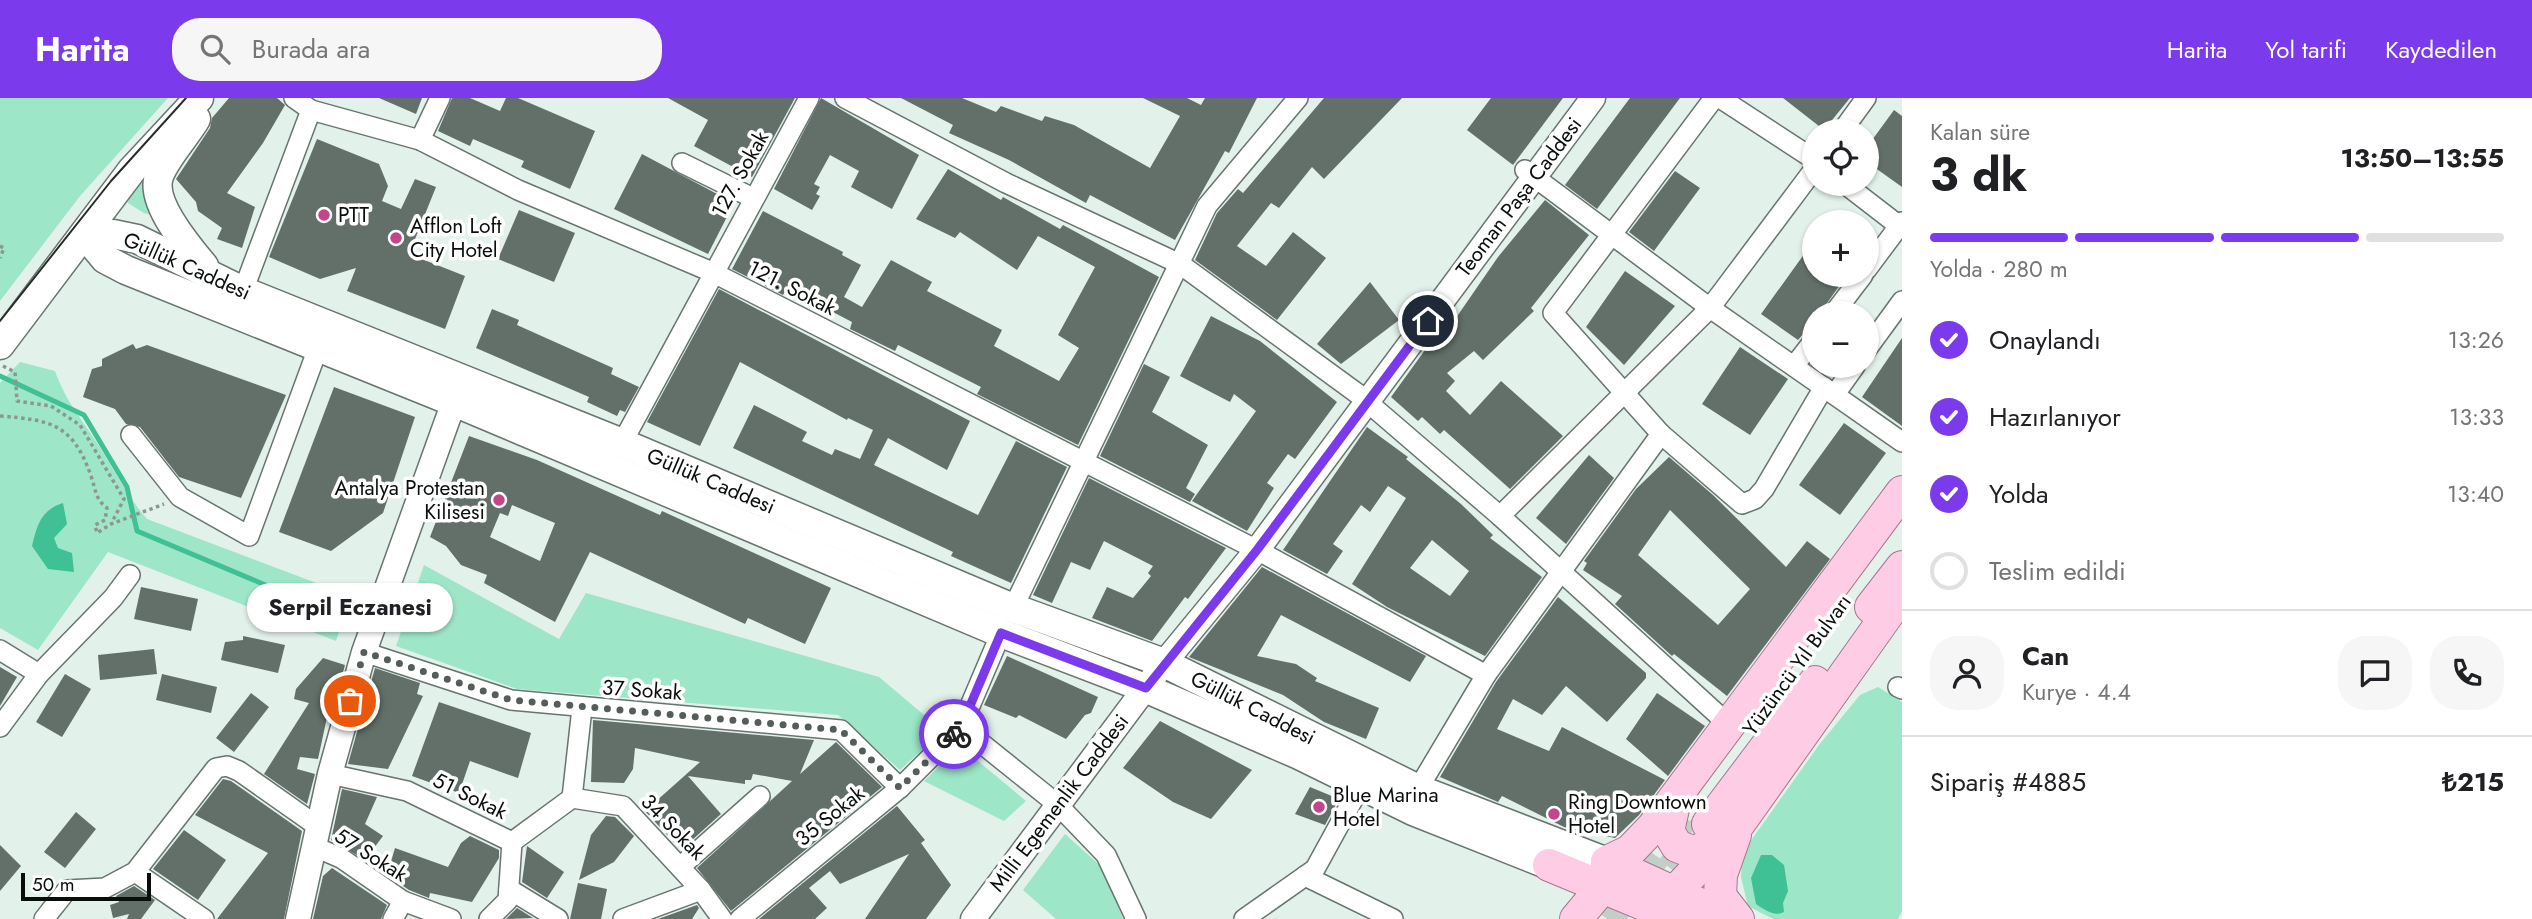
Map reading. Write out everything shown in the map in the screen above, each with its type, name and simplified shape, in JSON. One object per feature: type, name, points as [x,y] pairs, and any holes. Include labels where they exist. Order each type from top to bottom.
[{"type":"main road","points":[[1,351],[132,170],[199,98]]},
{"type":"main road","points":[[208,98],[158,179],[159,200],[185,243],[208,271]]},
{"type":"main road","name":"Güllük Caddesi","points":[[85,235],[113,233],[137,239],[458,390],[1007,620],[1164,663],[1418,789],[1639,891]]},
{"type":"main road","name":"Güllük Caddesi","points":[[85,235],[105,259],[126,270],[318,348],[622,443],[1413,811],[1549,866],[1732,919]]},
{"type":"main road","points":[[1573,919],[1639,891],[1696,812],[1728,724],[1902,492]]},
{"type":"main road","name":"Yüzüncü Yıl Bulvarı","points":[[1696,812],[1902,520]]},
{"type":"main road","name":"Yüzüncü Yıl Bulvarı","points":[[1696,812],[1902,567]]},
{"type":"main road","points":[[1639,891],[1651,852],[1696,812],[1902,594]]},
{"type":"main road","points":[[1639,891],[1640,843],[1696,812]]},
{"type":"main road","points":[[1696,812],[1720,896],[1738,919]]},
{"type":"main road","points":[[1549,866],[1578,892],[1573,919]]},
{"type":"street","name":"121. Sokak","points":[[294,98],[311,110],[420,140],[518,190],[712,272],[1257,550],[1486,675]]},
{"type":"street","points":[[420,140],[440,98]]},
{"type":"street","name":"127. Sokak","points":[[622,443],[808,98]]},
{"type":"street","points":[[845,98],[1006,183],[1180,264],[1367,404],[1500,516],[1728,724]]},
{"type":"street","name":"35 Sokak","points":[[740,919],[900,788],[961,727],[1007,620],[1207,206],[1298,98]]},
{"type":"street","name":"Teoman Paşa Caddesi","points":[[1164,663],[1257,550],[1367,404],[1530,173],[1593,98]]},
{"type":"street","points":[[1714,98],[1552,313],[1661,433],[1742,504],[1755,499],[1765,489],[1829,391],[1843,378]]},
{"type":"street","points":[[1720,98],[1802,152]]},
{"type":"street","points":[[1851,119],[1866,98]]},
{"type":"street","points":[[243,291],[311,110]]},
{"type":"street","points":[[682,163],[753,198]]},
{"type":"street","points":[[1530,173],[1609,234],[1902,442]]},
{"type":"street","points":[[1500,516],[1710,307],[1802,185]]},
{"type":"street","points":[[1861,196],[1901,225],[1879,253]]},
{"type":"street","points":[[1843,301],[1854,287]]},
{"type":"street","points":[[1879,333],[1902,301]]},
{"type":"street","points":[[131,435],[180,496],[249,536],[318,348]]},
{"type":"street","points":[[1794,366],[1802,356]]},
{"type":"street","points":[[298,919],[330,774],[364,652],[458,390]]},
{"type":"street","points":[[1418,789],[1486,675],[1661,433]]},
{"type":"street","points":[[0,727],[39,674],[113,598],[130,575]]},
{"type":"street","points":[[0,650],[39,674]]},
{"type":"street","name":"37 Sokak","points":[[364,652],[511,700],[582,708],[790,723],[841,730],[900,788]]},
{"type":"street","name":"Milli Egemenlik Caddesi","points":[[973,919],[1164,663]]},
{"type":"street","points":[[572,798],[582,708]]},
{"type":"street","points":[[961,727],[1057,804],[1106,855],[1136,919]]},
{"type":"street","name":"57 Sokak","points":[[135,872],[216,768],[227,766],[239,771],[341,858],[403,901],[451,919]]},
{"type":"street","name":"51 Sokak","points":[[330,774],[407,791],[512,842],[572,798]]},
{"type":"street","points":[[1244,919],[1315,869],[1361,785]]},
{"type":"street","points":[[680,867],[760,796]]},
{"type":"street","name":"34 Sokak","points":[[572,798],[623,806],[702,890],[722,919]]},
{"type":"street","points":[[489,919],[508,900],[512,842]]},
{"type":"street","points":[[44,919],[67,890],[105,888],[135,872],[204,919]]},
{"type":"street","points":[[1305,876],[1393,919]]},
{"type":"street","points":[[509,889],[558,919]]},
{"type":"street","points":[[623,919],[702,890]]},
{"type":"street","points":[[393,919],[403,901]]},
{"type":"path","points":[[0,246],[4,248],[0,258]]},
{"type":"path","points":[[1,351],[15,372],[17,401],[51,406],[80,425],[124,499],[111,524]]},
{"type":"path","points":[[0,416],[55,424],[72,437],[85,458],[96,500],[107,508],[105,520],[95,525],[97,533],[111,524],[159,506]]},
{"type":"shaded area","points":[[0,98],[168,98],[80,196],[0,301]]},
{"type":"shaded area","points":[[158,154],[165,219],[144,213],[128,203],[129,190]]},
{"type":"shaded area","points":[[20,362],[55,371],[69,401],[147,519],[351,596],[336,641],[108,552],[38,650],[0,628],[0,383]]},
{"type":"shaded area","points":[[63,503],[67,524],[54,538],[58,548],[72,553],[74,572],[48,569],[32,546],[41,519]]},
{"type":"shaded area","points":[[424,565],[559,639],[586,593],[879,677],[943,731],[900,770],[838,715],[517,689],[396,646]]},
{"type":"shaded area","points":[[1878,687],[1902,702],[1902,911],[1898,919],[1773,919],[1748,906],[1741,877],[1742,853],[1819,745],[1860,695]]},
{"type":"shaded area","points":[[960,746],[1026,801],[1004,821],[924,781]]},
{"type":"shaded area","points":[[1065,834],[1104,869],[1123,919],[1056,919],[1023,890]]},
{"type":"shaded area","points":[[1761,855],[1772,855],[1784,865],[1788,891],[1783,903],[1784,912],[1773,913],[1756,904],[1751,878]]},
{"type":"building","points":[[229,98],[277,98],[285,105],[263,143],[227,193],[255,207],[242,248],[217,239],[222,228],[198,211],[196,202],[176,179],[210,128],[212,118]]},
{"type":"building","points":[[379,98],[422,98],[416,114]]},
{"type":"building","points":[[452,98],[470,98],[500,111],[506,98],[518,98],[595,131],[570,189],[521,167],[524,161],[473,139],[470,146],[438,131]]},
{"type":"building","points":[[668,98],[795,98],[752,177],[694,146],[708,120]]},
{"type":"building","points":[[821,98],[919,155],[892,209],[851,187],[859,171],[830,155],[814,184],[820,187],[816,194],[820,196],[812,210],[774,189]]},
{"type":"building","points":[[901,98],[962,98],[996,112],[1001,106],[1042,121],[1045,116],[1074,125],[1150,168],[1180,116],[1143,98],[1187,98],[1201,105],[1205,98],[1257,98],[1229,153],[1225,151],[1175,240],[1090,195],[1086,203],[1009,160],[949,133],[953,125]]},
{"type":"building","points":[[1324,98],[1402,98],[1324,179],[1312,167],[1279,208],[1271,203],[1237,246],[1266,266],[1293,232],[1326,258],[1277,320],[1195,260],[1217,213],[1238,189],[1243,193]]},
{"type":"building","points":[[1491,98],[1563,98],[1513,165],[1467,130]]},
{"type":"building","points":[[1630,98],[1680,98],[1597,209],[1565,185]]},
{"type":"building","points":[[1783,98],[1850,98],[1833,119],[1810,119]]},
{"type":"building","points":[[1894,110],[1902,116],[1902,187],[1879,171],[1879,131]]},
{"type":"building","points":[[317,139],[379,164],[388,186],[382,201],[401,209],[415,179],[436,187],[409,254],[465,276],[445,329],[347,291],[356,268],[320,279],[269,257]]},
{"type":"building","points":[[642,154],[734,203],[708,254],[614,209]]},
{"type":"building","points":[[948,169],[1001,200],[1003,197],[1060,229],[1063,225],[1159,277],[1078,445],[977,394],[981,387],[898,345],[895,351],[850,329],[852,322],[787,288],[783,295],[732,269],[763,211],[843,252],[842,255],[861,265],[844,297],[862,307],[891,260],[932,282],[927,291],[1002,330],[994,346],[1059,381],[1079,348],[1058,335],[1095,267],[1038,236],[1017,270],[960,232],[955,238],[916,219]]},
{"type":"building","points":[[1675,171],[1700,188],[1654,251],[1629,232]]},
{"type":"building","points":[[1545,200],[1589,235],[1531,308],[1534,311],[1483,360],[1474,351],[1447,373],[1455,381],[1446,391],[1470,415],[1501,381],[1563,436],[1510,489],[1444,430],[1440,434],[1422,417],[1418,421],[1391,397],[1425,350],[1449,328],[1498,257]]},
{"type":"building","points":[[519,210],[575,233],[554,282],[498,259]]},
{"type":"building","points":[[1802,257],[1802,287],[1838,287],[1829,301],[1802,301],[1802,335],[1798,340],[1761,314]]},
{"type":"building","points":[[1625,271],[1675,306],[1624,365],[1586,327]]},
{"type":"building","points":[[1370,282],[1399,320],[1341,364],[1317,344]]},
{"type":"building","points":[[719,289],[970,421],[947,470],[888,438],[874,465],[978,515],[1016,441],[1067,467],[1011,583],[951,556],[953,552],[733,448],[754,405],[807,432],[802,441],[832,455],[835,449],[860,459],[873,430],[848,418],[847,420],[740,362],[700,446],[647,422]]},
{"type":"building","points":[[492,309],[519,320],[517,325],[613,368],[611,374],[639,387],[625,412],[620,410],[617,416],[587,402],[589,397],[476,348]]},
{"type":"building","points":[[1211,316],[1260,341],[1337,402],[1295,459],[1288,454],[1267,483],[1274,488],[1247,531],[1192,501],[1256,411],[1234,394],[1230,402],[1180,376]]},
{"type":"building","points":[[1902,338],[1902,426],[1862,397],[1875,378],[1879,378],[1879,372]]},
{"type":"building","points":[[133,344],[136,349],[147,345],[286,395],[241,498],[179,477],[140,427],[126,424],[115,409],[83,397],[92,369],[102,366],[102,359]]},
{"type":"building","points":[[1740,347],[1788,379],[1750,435],[1702,404]]},
{"type":"building","points":[[1144,364],[1170,377],[1152,412],[1208,445],[1186,488],[1195,494],[1190,502],[1100,456]]},
{"type":"building","points":[[334,387],[415,417],[383,513],[331,551],[279,532]]},
{"type":"building","points":[[1844,423],[1886,453],[1840,515],[1799,485]]},
{"type":"building","points":[[1367,427],[1408,457],[1406,459],[1461,504],[1493,535],[1490,538],[1542,577],[1485,656],[1387,607],[1352,584],[1406,498],[1388,486],[1370,512],[1361,505],[1333,544],[1343,551],[1327,574],[1283,550]],"holes":[[[1432,540],[1469,571],[1450,596],[1410,568]]]},
{"type":"building","points":[[469,436],[537,460],[660,515],[662,511],[831,588],[805,644],[748,618],[745,624],[590,552],[555,622],[484,583],[487,575],[461,565],[446,546],[430,537]],"holes":[[[512,505],[555,523],[540,561],[490,537],[500,513],[508,516]]]},
{"type":"building","points":[[1589,455],[1614,478],[1566,544],[1536,518]]},
{"type":"building","points":[[1669,457],[1713,495],[1786,567],[1807,541],[1830,559],[1727,696],[1674,654],[1672,656],[1615,604],[1622,596],[1583,570],[1587,563],[1584,561],[1636,489]],"holes":[[[1670,510],[1750,589],[1718,625],[1638,555]]]},
{"type":"building","points":[[1089,478],[1226,548],[1152,641],[1092,618],[1107,587],[1133,598],[1151,576],[1148,573],[1153,566],[1104,541],[1090,570],[1071,562],[1052,603],[1033,595]]},
{"type":"building","points":[[1262,567],[1426,656],[1410,682],[1281,615],[1257,656],[1296,664],[1317,678],[1315,681],[1379,708],[1366,739],[1324,722],[1283,695],[1189,657]]},
{"type":"building","points":[[141,587],[198,599],[191,631],[134,619]]},
{"type":"building","points":[[1558,597],[1646,673],[1646,678],[1607,722],[1566,686],[1542,715],[1513,699],[1497,729],[1549,751],[1562,727],[1665,780],[1639,815],[1615,838],[1564,827],[1502,796],[1498,802],[1440,777],[1496,682]]},
{"type":"building","points":[[243,636],[285,645],[278,673],[221,660],[225,642],[243,640]]},
{"type":"building","points":[[154,649],[157,674],[100,680],[98,655]]},
{"type":"building","points":[[1007,656],[1098,697],[1091,713],[1085,715],[1066,739],[1019,715],[1016,718],[984,705]]},
{"type":"building","points":[[323,658],[345,665],[333,709],[329,708],[318,759],[300,757],[297,769],[315,774],[307,804],[264,774],[309,703],[294,699],[296,689]]},
{"type":"building","points":[[0,667],[17,677],[0,706]]},
{"type":"building","points":[[375,668],[420,683],[417,694],[423,696],[388,769],[348,764]]},
{"type":"building","points":[[65,674],[91,689],[62,737],[36,722]]},
{"type":"building","points":[[162,674],[217,687],[211,713],[156,700]]},
{"type":"building","points":[[251,693],[269,707],[234,752],[216,738]]},
{"type":"building","points":[[1657,693],[1705,726],[1668,776],[1626,739]]},
{"type":"building","points":[[439,702],[531,733],[518,778],[470,761],[459,793],[412,776]]},
{"type":"building","points":[[593,720],[814,740],[800,774],[836,742],[882,787],[731,911],[697,868],[792,781],[753,774],[751,780],[745,780],[745,784],[688,776],[721,814],[681,850],[645,811],[700,762],[635,748],[633,769],[624,783],[591,782]]},
{"type":"building","points":[[1160,721],[1252,770],[1211,819],[1173,802],[1123,768]]},
{"type":"building","points":[[223,779],[231,781],[302,831],[284,919],[217,919],[268,853],[195,815]]},
{"type":"building","name":"Blue Marina Hotel","points":[[1310,787],[1339,799],[1325,825],[1295,814]]},
{"type":"building","points":[[342,789],[377,797],[365,824],[383,836],[365,860],[331,840]]},
{"type":"building","points":[[897,806],[925,840],[921,843],[951,885],[926,919],[865,919],[909,854],[840,884],[830,871],[809,888],[827,908],[815,919],[759,919]]},
{"type":"building","points":[[76,812],[96,829],[65,868],[44,852]]},
{"type":"building","points":[[606,816],[615,817],[634,836],[614,862],[579,880],[591,835]]},
{"type":"building","points":[[184,830],[226,860],[198,900],[153,869]]},
{"type":"building","points":[[470,836],[499,850],[499,858],[472,902],[430,893],[429,898],[409,890],[387,875],[395,848],[448,867],[461,843]]},
{"type":"building","points":[[0,845],[21,866],[0,891]]},
{"type":"building","points":[[527,846],[564,872],[547,898],[522,882]]},
{"type":"building","points":[[332,868],[387,905],[381,919],[313,919],[323,876]]},
{"type":"building","points":[[578,883],[607,889],[601,919],[570,919]]},
{"type":"building","points":[[134,886],[155,900],[141,919],[127,919],[129,914],[113,918],[110,905],[119,902],[116,896]]},
{"type":"building","points":[[697,905],[699,908],[692,919],[658,919]]},
{"type":"building","points":[[517,908],[533,918],[506,919]]},
{"type":"waterway","points":[[0,376],[84,415],[127,487],[137,531],[337,615]]},
{"type":"tunnel","points":[[1607,919],[1690,808]]},
{"type":"tunnel","points":[[1642,907],[1704,829]]},
{"type":"tram line","points":[[0,321],[111,181],[186,98]]},
{"type":"way so far","points":[[350,701],[364,652],[511,700],[582,708],[790,723],[841,730],[900,788],[954,734]]},
{"type":"place","name":"PTT","points":[[324,215]]},
{"type":"place","name":"Afflon Loft City Hotel","points":[[396,238]]},
{"type":"place","name":"Antalya Protestan Kilisesi","points":[[499,500]]},
{"type":"place","name":"Serpil Eczanesi","points":[[350,701]]},
{"type":"place","name":"Blue Marina Hotel","points":[[1319,807]]},
{"type":"place","name":"Ring Downtown Hotel","points":[[1554,814]]},
{"type":"route","points":[[954,734],[961,727],[1001,633],[1146,688],[1257,550],[1428,321]]}]
